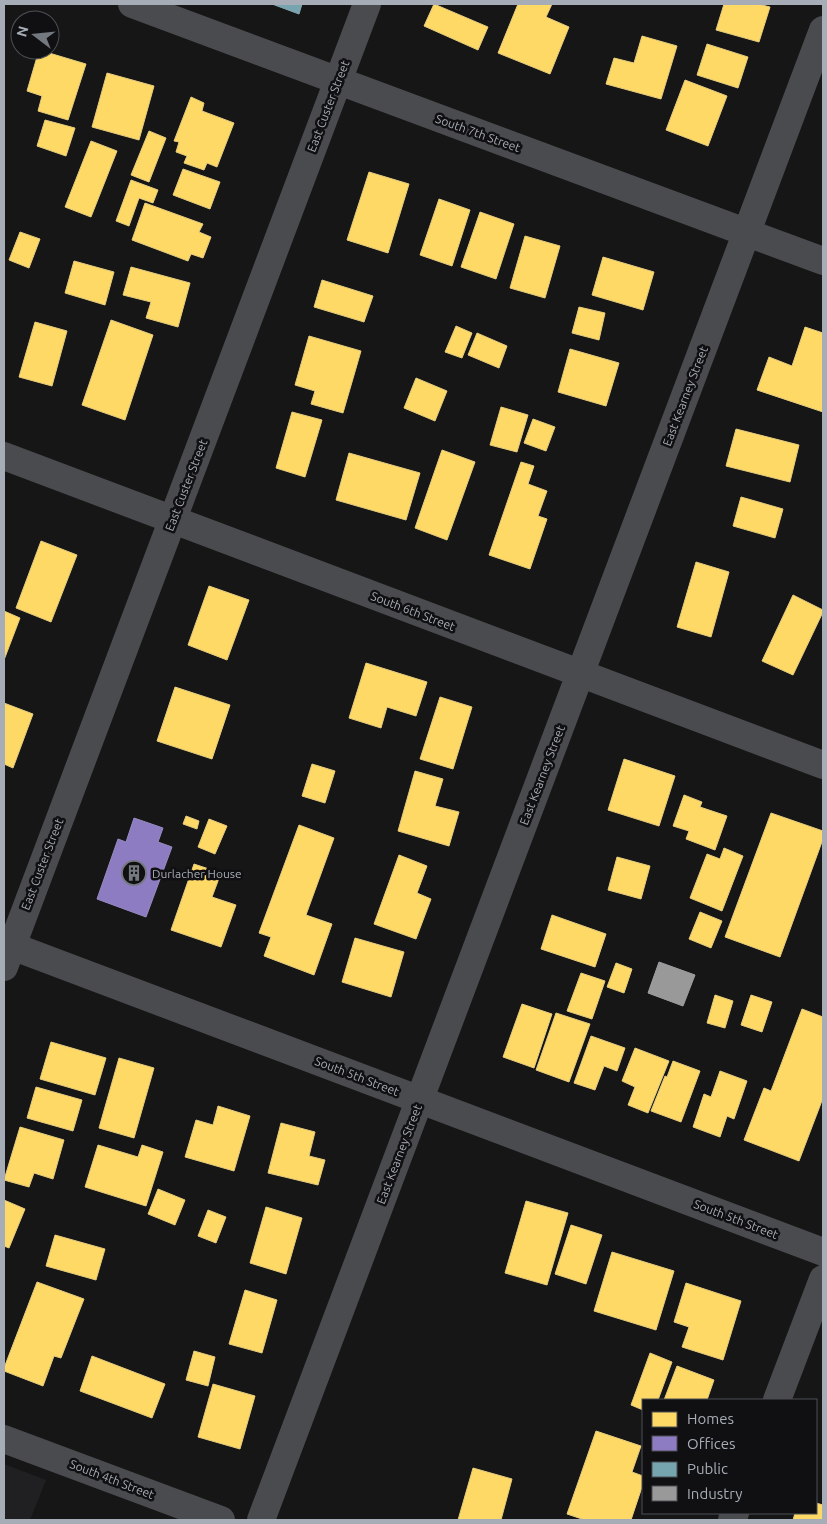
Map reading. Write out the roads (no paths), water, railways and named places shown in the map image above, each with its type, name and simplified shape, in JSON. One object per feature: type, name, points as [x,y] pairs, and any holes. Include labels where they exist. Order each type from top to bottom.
[{"type":"street","name":"South 7th Street","points":[[132,4],[823,261]]},
{"type":"street","name":"East Custer Street","points":[[6,952],[367,4]]},
{"type":"street","name":"East Kearney Street","points":[[261,1520],[823,30]]},
{"type":"street","name":"South 6th Street","points":[[4,456],[823,765]]},
{"type":"street","name":"South 5th Street","points":[[6,952],[420,1100],[823,1252]]},
{"type":"street","points":[[777,1399],[823,1279]]},
{"type":"street","name":"South 4th Street","points":[[4,1438],[221,1520]]},
{"type":"place","name":"Durlacher House","points":[[134,873]]}]
